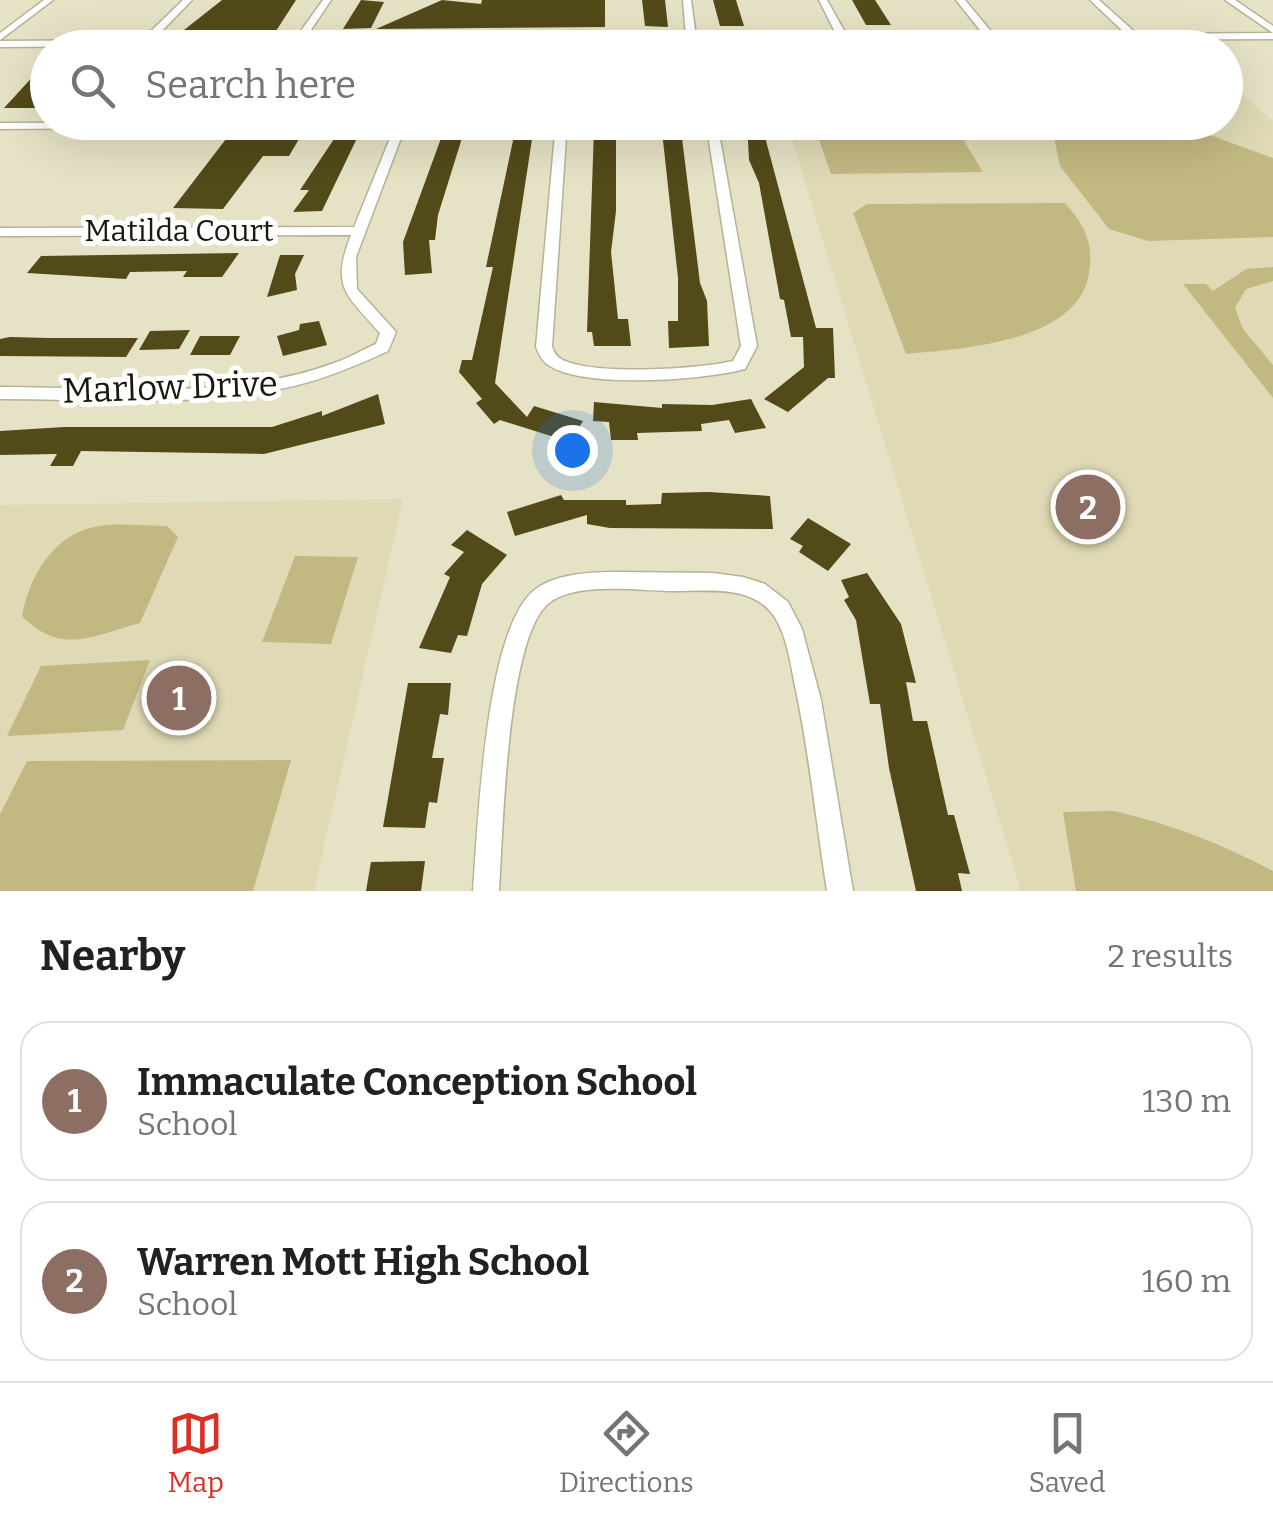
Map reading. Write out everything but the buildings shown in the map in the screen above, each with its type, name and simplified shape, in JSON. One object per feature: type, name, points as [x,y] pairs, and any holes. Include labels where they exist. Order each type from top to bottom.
[{"type":"street","points":[[0,40],[48,0]]},
{"type":"street","points":[[158,30],[188,0]]},
{"type":"street","points":[[306,30],[327,0]]},
{"type":"street","points":[[688,0],[691,30]]},
{"type":"street","points":[[824,0],[839,30]]},
{"type":"street","points":[[960,0],[985,30]]},
{"type":"street","points":[[1094,0],[1127,30]]},
{"type":"street","points":[[1229,0],[1273,33]]},
{"type":"street","points":[[1243,36],[1273,33]]},
{"type":"street","points":[[1249,36],[1273,54]]},
{"type":"street","points":[[0,40],[30,41]]},
{"type":"street","points":[[0,126],[30,126]]},
{"type":"street","points":[[357,230],[395,140]]},
{"type":"street","points":[[561,140],[545,329],[548,357],[558,364],[586,369],[710,371],[739,364],[746,356],[748,334],[715,140]]},
{"type":"street","name":"Matilda Court","points":[[0,232],[357,230]]},
{"type":"street","name":"Marlow Drive","points":[[0,393],[279,386],[346,366],[383,347],[389,339],[350,290],[349,257],[357,230]]},
{"type":"street","points":[[486,891],[512,646],[526,611],[538,598],[562,587],[624,580],[738,584],[766,594],[782,610],[801,660],[840,891]]},
{"type":"shaded area","points":[[1243,95],[1273,121],[1273,891],[1021,891],[792,140],[1243,140]]},
{"type":"shaded area","points":[[819,140],[963,140],[983,172],[831,174]]},
{"type":"shaded area","points":[[1055,140],[1224,140],[1273,158],[1273,237],[1148,241],[1109,229],[1060,166]]},
{"type":"shaded area","points":[[1065,203],[1086,236],[1090,263],[1080,297],[1063,315],[1013,338],[906,354],[853,213],[867,204]]},
{"type":"shaded area","points":[[1273,267],[1273,281],[1246,289],[1235,308],[1243,329],[1273,365],[1273,398],[1183,284],[1206,284],[1213,291],[1246,269]]},
{"type":"shaded area","points":[[403,499],[314,891],[0,891],[0,505]]},
{"type":"shaded area","points":[[167,526],[178,537],[140,623],[92,637],[64,639],[50,636],[22,616],[37,574],[66,539],[94,527]]},
{"type":"shaded area","points":[[295,556],[358,557],[331,644],[262,642]]},
{"type":"shaded area","points":[[150,660],[123,730],[7,736],[41,666]]},
{"type":"shaded area","points":[[291,760],[253,891],[0,891],[0,814],[27,761]]},
{"type":"shaded area","points":[[1114,811],[1176,829],[1254,861],[1273,871],[1273,891],[1076,891],[1063,812]]},
{"type":"place","name":"Warren Mott High School","points":[[1088,507]]},
{"type":"place","name":"Immaculate Conception School","points":[[179,698]]}]
